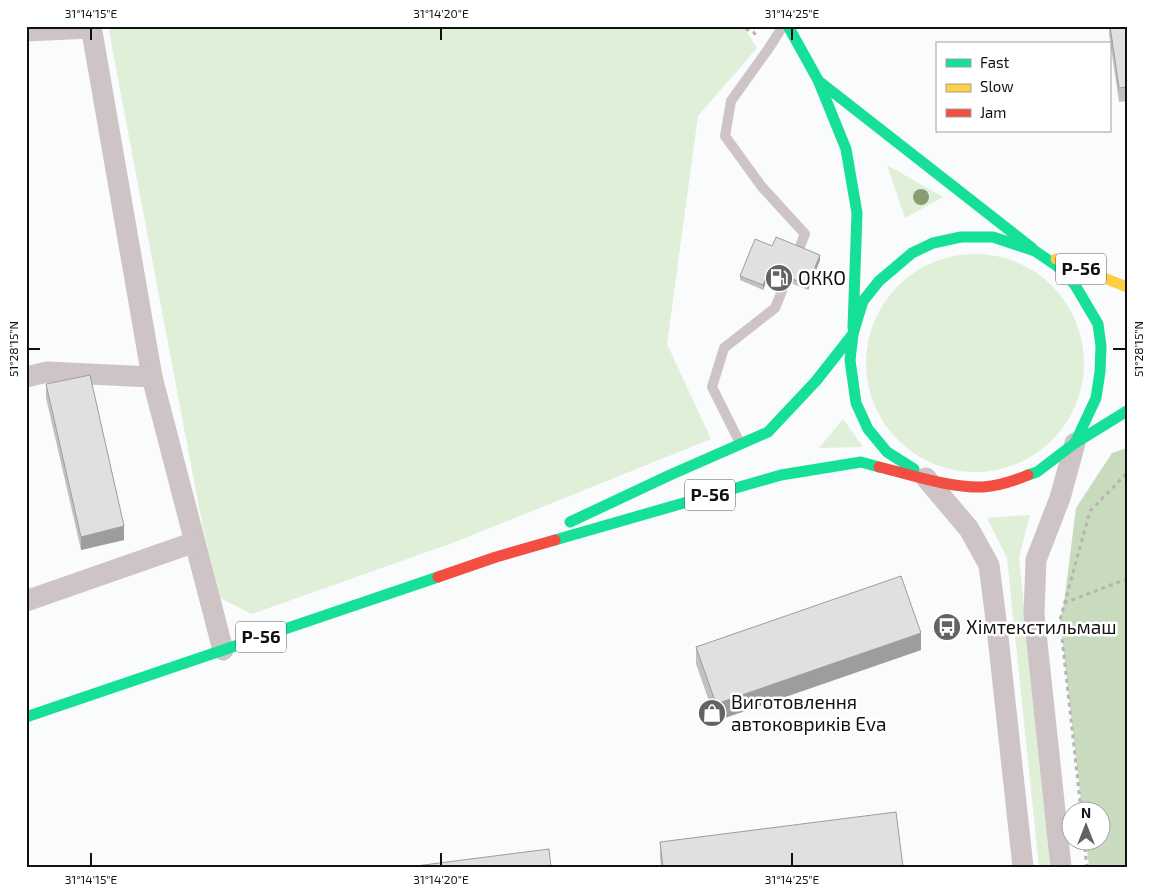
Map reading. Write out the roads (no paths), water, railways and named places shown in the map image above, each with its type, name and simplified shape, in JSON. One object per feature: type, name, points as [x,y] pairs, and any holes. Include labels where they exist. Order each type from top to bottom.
[{"type":"main road","points":[[788,26],[818,80],[846,149],[857,213],[850,360],[856,403],[868,429],[887,452],[926,478]]},
{"type":"main road","points":[[818,80],[1035,251],[1057,266],[1076,285],[1098,324],[1101,346],[1096,398],[1075,443]]},
{"type":"main road","name":"Р-56","points":[[496,557],[670,475],[768,432],[816,382],[852,334],[863,302],[879,281],[912,253],[933,243],[961,237],[993,237],[1035,251],[1127,287]]},
{"type":"main road","name":"Р-56","points":[[26,717],[496,557],[781,475],[861,462],[956,486],[984,487],[1012,482],[1037,472],[1075,443],[1127,411]]},
{"type":"street","points":[[26,32],[91,27],[152,377],[223,650]]},
{"type":"street","points":[[26,376],[47,372],[152,377]]},
{"type":"street","points":[[1061,867],[1034,614],[1036,560],[1060,498],[1075,443]]},
{"type":"street","points":[[926,478],[969,530],[989,565],[1023,867]]},
{"type":"street","points":[[26,600],[195,542]]},
{"type":"lane","points":[[740,444],[712,387],[719,364],[724,348],[775,308],[805,234],[762,187],[725,136],[731,100],[770,48],[783,26]]},
{"type":"place","name":"ОККО","points":[[779,278]]},
{"type":"place","name":"Хімтекстильмаш","points":[[947,627]]},
{"type":"place","name":"Виготовлення автоковриків Eva","points":[[712,713]]}]
